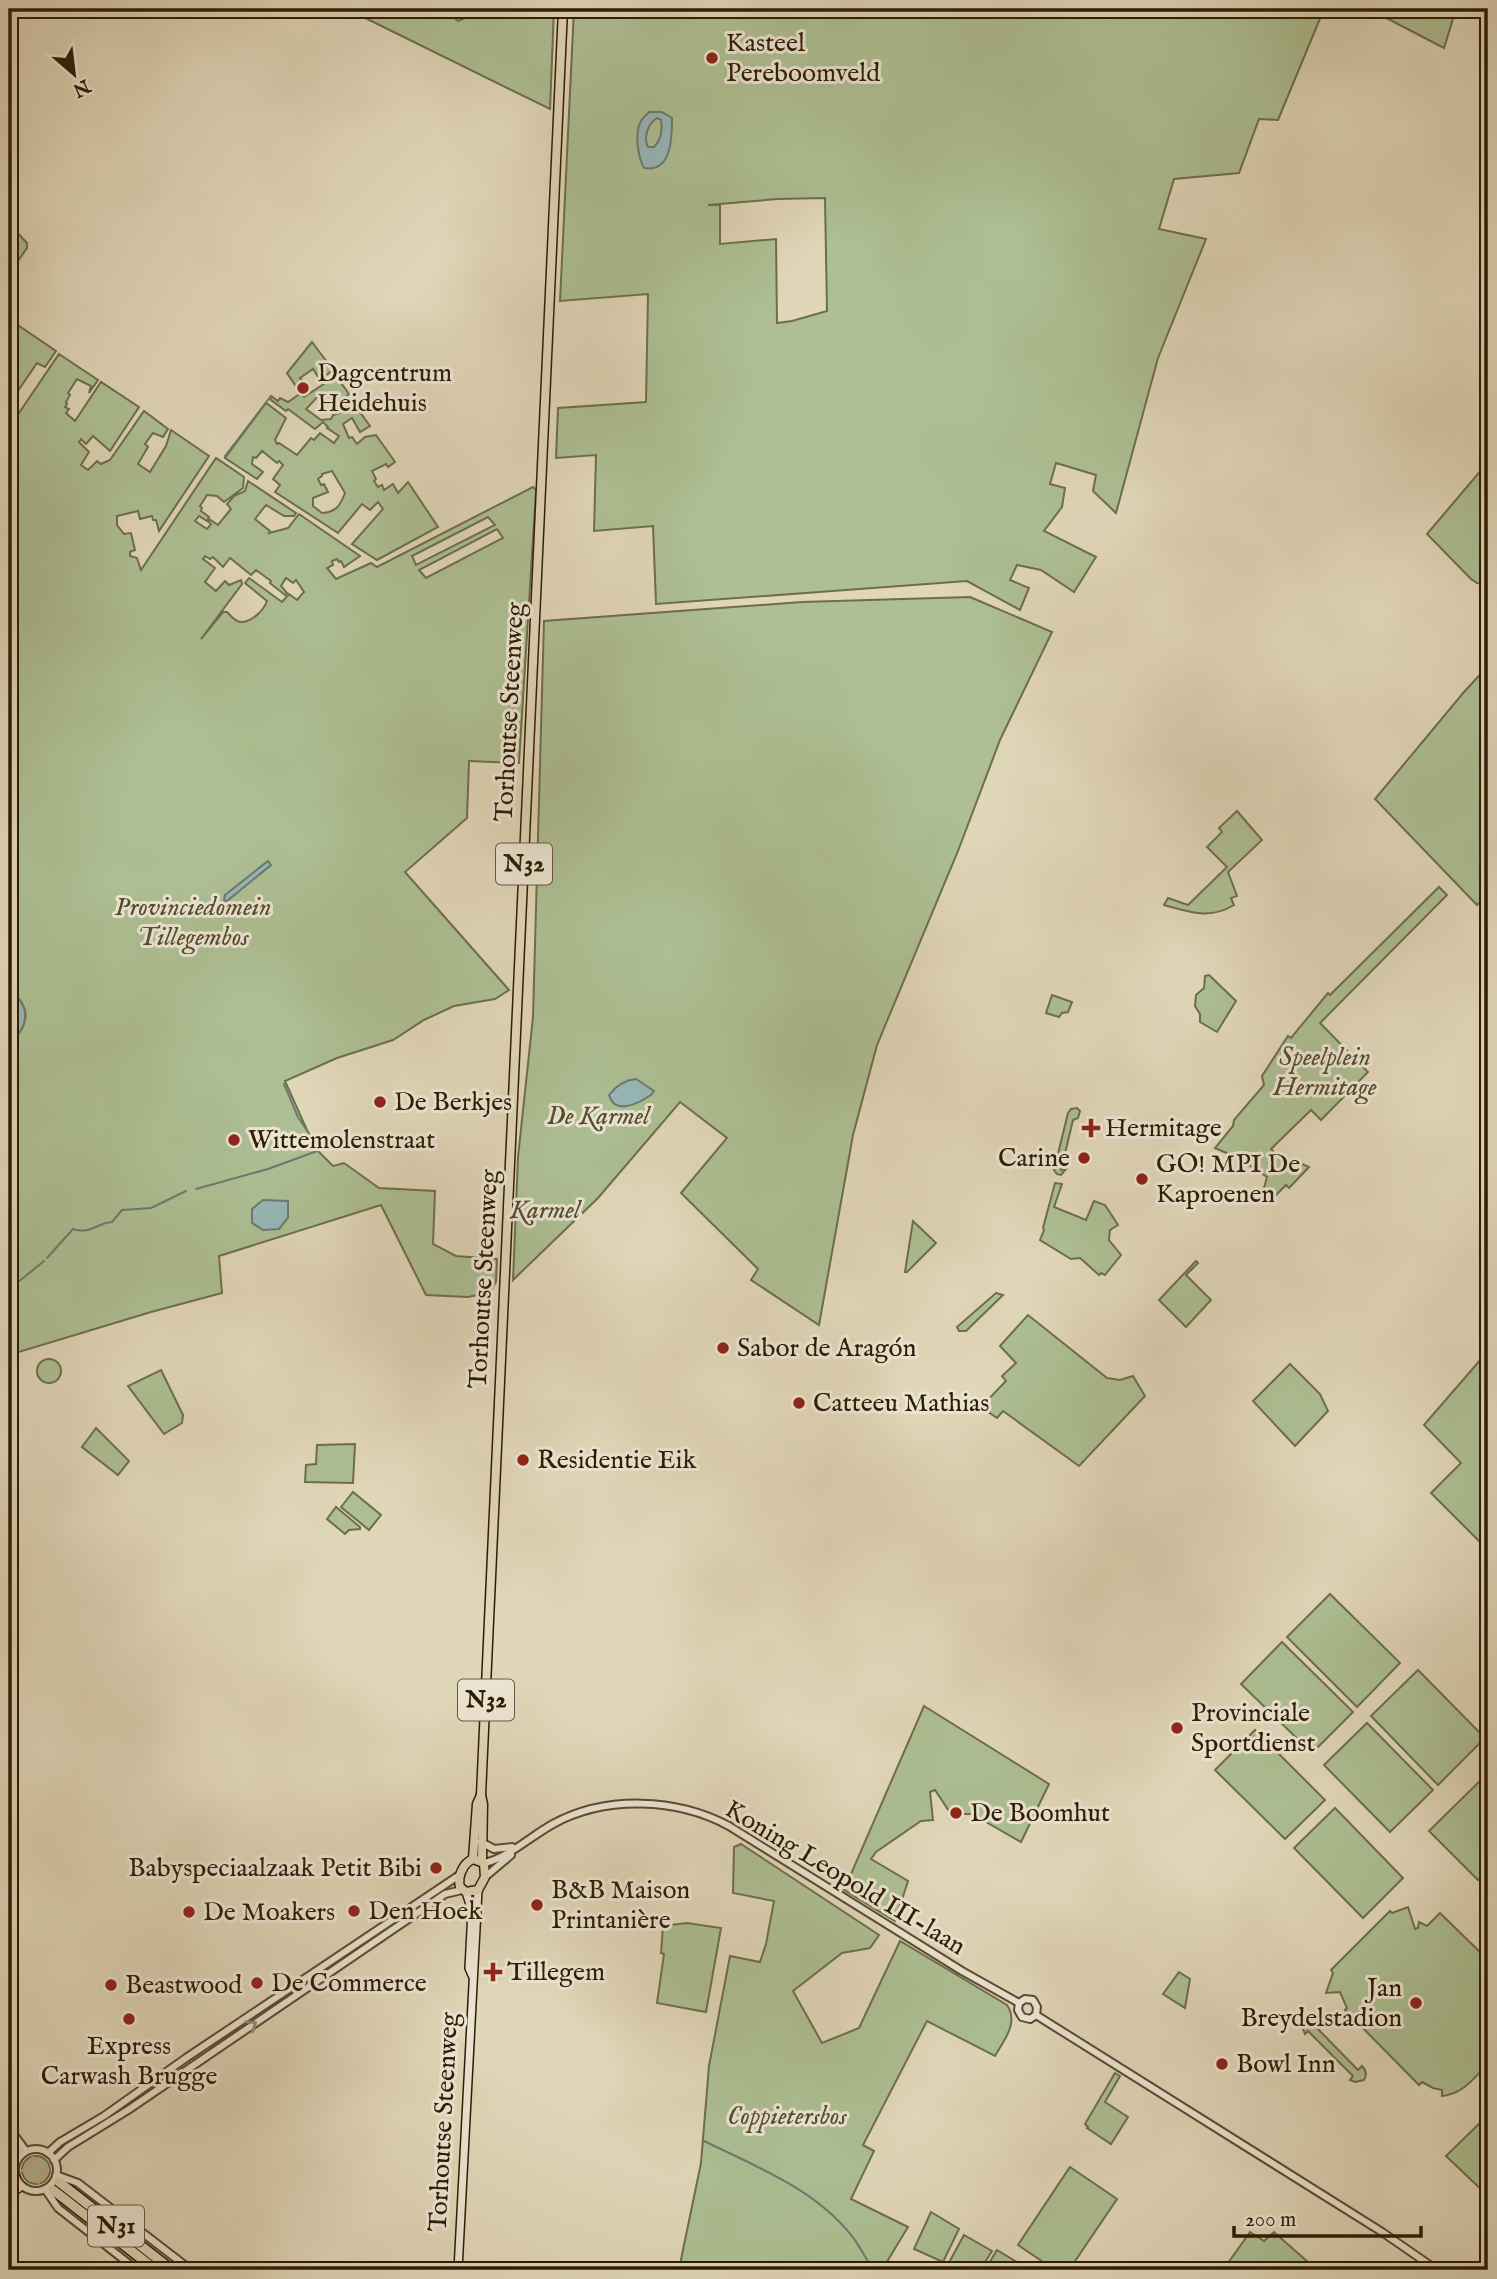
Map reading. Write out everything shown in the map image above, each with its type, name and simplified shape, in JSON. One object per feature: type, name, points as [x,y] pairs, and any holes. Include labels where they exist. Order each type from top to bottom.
[{"type":"highway","points":[[9,2143],[15,2157]]},
{"type":"highway","name":"N31","points":[[53,2184],[156,2270]]},
{"type":"highway","name":"N31","points":[[53,2184],[172,2270]]},
{"type":"main road","name":"Torhoutse Steenweg","points":[[480,1861],[564,9]]},
{"type":"main road","name":"Torhoutse Steenweg","points":[[480,1861],[477,1804],[481,1796]]},
{"type":"main road","points":[[480,1861],[468,1861],[459,1883],[464,1891],[478,1890],[485,1877]]},
{"type":"main road","name":"N32","points":[[480,1861],[485,1877]]},
{"type":"main road","name":"Torhoutse Steenweg","points":[[458,2270],[478,1890]]},
{"type":"main road","name":"Torhoutse Steenweg","points":[[464,1891],[472,1911],[469,1968],[472,1975]]},
{"type":"main road","points":[[9,2187],[16,2178]]},
{"type":"main road","points":[[9,2195],[22,2186]]},
{"type":"street","name":"Koning Leopold III-laan","points":[[480,1861],[498,1859],[517,1845],[570,1816],[609,1806],[653,1804],[700,1813],[729,1826],[962,1971],[1019,2003]]},
{"type":"street","name":"Koning Leopold III-laan","points":[[485,1877],[527,1841]]},
{"type":"street","points":[[481,1842],[494,1849],[517,1845]]},
{"type":"street","points":[[48,2153],[60,2142],[92,2124],[461,1874]]},
{"type":"street","points":[[54,2160],[68,2147],[128,2110],[449,1892],[464,1891]]},
{"type":"street","points":[[320,1969],[325,1976]]},
{"type":"street","name":"Koning Leopold III-laan","points":[[1025,1999],[1032,2000],[1037,2007],[1036,2014],[1030,2019],[1022,2017],[1018,2010],[1019,2003],[1025,1999]]},
{"type":"street","name":"Koning Leopold III-laan","points":[[1036,2014],[1382,2232],[1437,2270]]},
{"type":"street","points":[[9,2128],[16,2178],[22,2186],[33,2191],[53,2184],[78,2183],[191,2270]]},
{"type":"street","points":[[15,2157],[36,2149],[48,2153],[54,2160],[53,2184],[58,2208],[137,2270]]},
{"type":"green space","points":[[347,9],[444,9],[458,21],[487,9],[554,9],[550,109]]},
{"type":"green space","points":[[574,9],[1324,9],[1278,120],[1259,119],[1239,173],[1174,179],[1159,229],[1206,239],[1158,358],[1116,513],[1093,491],[1096,475],[1056,463],[1050,484],[1065,488],[1062,507],[1044,531],[1096,557],[1074,592],[1041,570],[1017,565],[1010,580],[1029,588],[1020,610],[967,581],[656,604],[653,526],[594,531],[596,455],[556,458],[558,408],[646,402],[648,294],[560,301]],"holes":[[[825,198],[827,311],[777,323],[776,239],[720,244],[720,205],[708,205]]]},
{"type":"green space","points":[[1369,9],[1456,9],[1444,48]]},
{"type":"green space","points":[[9,224],[27,243],[27,248],[18,261],[15,254],[18,249],[11,239]]},
{"type":"green space","points":[[9,319],[56,351],[45,367],[37,363],[9,404]]},
{"type":"green space","points":[[312,342],[333,370],[320,380],[313,369],[300,378],[303,382],[295,385],[287,373]]},
{"type":"green space","name":"Provinciedomein Tillegembos","points":[[59,354],[98,380],[89,393],[91,386],[77,379],[68,393],[70,395],[65,407],[69,409],[66,413],[75,421],[101,382],[139,407],[110,451],[93,436],[86,444],[81,439],[79,442],[89,452],[81,465],[88,470],[97,461],[101,464],[110,460],[144,411],[168,429],[163,437],[153,433],[145,444],[148,447],[138,464],[150,472],[166,446],[171,430],[209,456],[159,531],[152,516],[140,519],[138,511],[117,516],[117,525],[124,534],[131,533],[135,550],[130,552],[130,556],[137,558],[141,570],[216,458],[244,477],[243,488],[224,502],[217,496],[207,495],[200,506],[201,511],[209,517],[207,521],[199,516],[195,521],[207,529],[211,524],[209,519],[218,525],[231,509],[227,504],[234,496],[245,491],[248,481],[296,513],[294,516],[284,516],[266,505],[255,519],[270,531],[269,533],[288,528],[299,514],[360,556],[344,567],[337,559],[332,561],[333,565],[327,568],[336,579],[371,563],[377,567],[533,487],[536,490],[519,763],[469,761],[467,818],[405,872],[509,990],[495,999],[454,1006],[424,1020],[393,1040],[337,1058],[285,1081],[315,1148],[333,1166],[344,1163],[379,1188],[435,1191],[433,1244],[456,1256],[497,1259],[496,1282],[490,1292],[468,1297],[426,1295],[381,1205],[219,1256],[222,1293],[9,1355],[9,1043],[21,1030],[26,1017],[22,1003],[9,991],[9,407],[19,413]],"holes":[[[488,517],[495,525],[416,565],[412,556]],[[497,529],[503,538],[426,578],[419,570]],[[205,556],[210,559],[213,557],[223,567],[230,558],[251,575],[256,570],[285,595],[287,593],[281,586],[286,578],[293,583],[296,580],[304,592],[297,600],[289,594],[282,602],[249,578],[245,583],[267,601],[263,608],[253,618],[241,622],[223,612],[201,639],[242,584],[241,580],[229,585],[225,581],[216,591],[205,582],[215,568],[203,559]]]},
{"type":"green space","points":[[336,376],[349,394],[335,403],[329,402],[332,399],[322,392],[306,409],[321,420],[331,419],[351,400],[370,426],[360,432],[352,418],[343,424],[349,438],[352,437],[357,444],[365,437],[376,435],[395,462],[388,467],[386,464],[372,471],[378,487],[382,485],[384,490],[393,484],[398,493],[408,482],[438,527],[377,560],[352,544],[383,509],[378,502],[370,510],[362,504],[338,533],[275,492],[280,485],[273,479],[283,465],[279,461],[277,463],[262,451],[256,458],[253,457],[252,464],[263,472],[257,479],[225,458],[266,403],[286,418],[275,440],[277,444],[297,455],[311,438],[314,440],[320,433],[334,443],[339,436],[323,422],[315,429],[270,398],[271,396],[278,401],[280,398],[288,402],[301,393],[304,397]],"holes":[[[332,471],[345,493],[334,510],[322,513],[313,506],[313,498],[328,492],[318,479],[322,474]]]},
{"type":"green space","points":[[1488,462],[1488,584],[1477,583],[1471,579],[1427,534]]},
{"type":"green space","points":[[970,597],[1052,632],[1000,740],[958,851],[877,1045],[853,1135],[819,1325],[751,1280],[758,1269],[681,1193],[727,1138],[680,1102],[598,1198],[513,1280],[518,1157],[533,1017],[544,621],[802,602]]},
{"type":"green space","points":[[1488,666],[1488,895],[1477,905],[1375,799]]},
{"type":"green space","points":[[1237,811],[1262,840],[1228,872],[1237,896],[1231,898],[1234,905],[1225,910],[1208,913],[1164,905],[1168,898],[1188,905],[1227,867],[1207,847],[1222,832],[1219,828]]},
{"type":"green space","name":"Speelplein Hermitage","points":[[1439,887],[1447,895],[1320,1023],[1368,1072],[1321,1120],[1311,1110],[1271,1149],[1292,1170],[1300,1163],[1309,1167],[1289,1188],[1286,1185],[1269,1202],[1257,1198],[1267,1177],[1238,1158],[1215,1148],[1233,1126],[1234,1120],[1264,1085],[1262,1076],[1288,1036],[1291,1038],[1328,993],[1330,995]]},
{"type":"green space","points":[[1209,975],[1236,1001],[1217,1032],[1200,1022],[1200,1014],[1195,1006],[1196,995],[1204,988],[1205,976]]},
{"type":"green space","points":[[1052,995],[1072,1002],[1068,1012],[1059,1017],[1046,1013]]},
{"type":"green space","points":[[1077,1108],[1080,1111],[1078,1118],[1073,1120],[1061,1170],[1066,1169],[1061,1175],[1057,1174],[1054,1170],[1068,1113]]},
{"type":"green space","points":[[1055,1183],[1062,1184],[1054,1207],[1086,1220],[1094,1201],[1105,1205],[1118,1225],[1110,1230],[1109,1240],[1121,1255],[1105,1275],[1099,1275],[1080,1258],[1071,1259],[1040,1240]]},
{"type":"green space","points":[[913,1221],[936,1243],[905,1272]]},
{"type":"green space","points":[[1196,1261],[1198,1263],[1186,1275],[1211,1300],[1186,1327],[1159,1300]]},
{"type":"green space","points":[[996,1293],[1003,1295],[966,1331],[959,1331],[957,1327]]},
{"type":"green space","points":[[1028,1315],[1107,1378],[1120,1380],[1133,1376],[1145,1396],[1079,1466],[1003,1411],[997,1418],[981,1407],[1006,1381],[1002,1376],[1016,1363],[1000,1346]]},
{"type":"green space","points":[[1488,1351],[1488,1544],[1485,1547],[1431,1493],[1461,1463],[1424,1425]]},
{"type":"green space","points":[[44,1359],[54,1359],[61,1366],[61,1376],[54,1383],[44,1383],[37,1376],[37,1366]]},
{"type":"green space","points":[[1290,1364],[1320,1394],[1328,1411],[1295,1446],[1253,1401]]},
{"type":"green space","points":[[161,1370],[183,1415],[182,1423],[164,1434],[128,1386]]},
{"type":"green space","points":[[96,1428],[129,1461],[118,1475],[82,1447]]},
{"type":"green space","points":[[355,1444],[353,1483],[305,1482],[306,1465],[316,1464],[317,1445]]},
{"type":"green space","points":[[353,1492],[381,1515],[369,1530],[341,1507]]},
{"type":"green space","points":[[336,1507],[360,1529],[349,1530],[345,1534],[327,1519]]},
{"type":"green space","points":[[1330,1594],[1400,1663],[1357,1707],[1287,1637]]},
{"type":"green space","points":[[1282,1642],[1353,1712],[1312,1753],[1241,1684]]},
{"type":"green space","points":[[1418,1670],[1485,1738],[1438,1785],[1371,1716]]},
{"type":"green space","points":[[924,1706],[1049,1784],[1021,1842],[972,1814],[951,1814],[935,1790],[930,1792],[933,1820],[921,1821],[876,1852],[871,1859],[908,1881],[895,1921],[844,1890]]},
{"type":"green space","points":[[1367,1723],[1433,1790],[1390,1832],[1324,1765]]},
{"type":"green space","points":[[1255,1730],[1325,1800],[1285,1839],[1215,1770]]},
{"type":"green space","points":[[1488,1773],[1488,1870],[1478,1880],[1429,1831]]},
{"type":"green space","points":[[1335,1808],[1403,1878],[1363,1918],[1294,1848]]},
{"type":"green space","name":"Coppietersbos","points":[[741,1844],[879,1935],[870,1948],[842,1953],[793,1991],[822,2043],[859,2028],[900,1941],[1007,2005],[1010,2012],[1009,2031],[995,2056],[927,2021],[863,2145],[874,2151],[851,2199],[908,2227],[882,2270],[679,2269],[701,2163],[709,2066],[730,1956],[760,1962],[774,1901],[733,1893],[734,1847]]},
{"type":"green space","name":"Jan Breydelstadion","points":[[1408,1907],[1415,1929],[1418,1928],[1419,1922],[1427,1926],[1440,1913],[1488,1960],[1488,2064],[1468,2085],[1449,2095],[1442,2096],[1442,2090],[1422,2082],[1419,2085],[1345,2010],[1347,2008],[1340,1992],[1326,1993],[1333,1973],[1331,1970],[1390,1911],[1392,1913]]},
{"type":"green space","points":[[687,1923],[721,1928],[706,2012],[657,2003],[664,1954],[661,1953],[663,1926]]},
{"type":"green space","points":[[1179,1972],[1190,1979],[1185,2008],[1163,1994]]},
{"type":"green space","points":[[310,1979],[312,1981],[212,2048],[212,2045]]},
{"type":"green space","points":[[1309,2019],[1317,2022],[1314,2025],[1358,2070],[1362,2066],[1366,2073],[1364,2080],[1350,2080],[1353,2076],[1308,2031],[1305,2034],[1302,2027]]},
{"type":"green space","points":[[1115,2073],[1120,2076],[1105,2102],[1128,2117],[1111,2144],[1085,2124]]},
{"type":"green space","points":[[1488,2115],[1488,2196],[1446,2156]]},
{"type":"green space","points":[[36,2156],[46,2160],[50,2170],[46,2180],[36,2184],[26,2180],[22,2170],[26,2160]]},
{"type":"green space","points":[[1070,2167],[1117,2199],[1069,2270],[1055,2270],[1018,2245]]},
{"type":"green space","points":[[931,2212],[959,2229],[943,2262],[914,2249]]},
{"type":"green space","points":[[1250,2232],[1264,2241],[1274,2232],[1317,2270],[1223,2270]]},
{"type":"green space","points":[[964,2235],[992,2251],[980,2270],[945,2270]]},
{"type":"green space","points":[[997,2250],[1030,2270],[985,2270]]},
{"type":"water","points":[[649,112],[662,112],[672,118],[672,135],[668,152],[660,165],[644,168],[640,158],[638,132],[642,120]],"holes":[[[657,118],[661,120],[662,131],[658,141],[654,147],[648,147],[646,135],[649,127]]]},
{"type":"water","points":[[268,861],[271,865],[224,901],[225,895]]},
{"type":"water","points":[[9,991],[22,1003],[25,1017],[21,1031],[9,1043]]},
{"type":"water","points":[[636,1079],[654,1091],[651,1095],[628,1106],[616,1105],[609,1095],[624,1082]]},
{"type":"water","points":[[263,1200],[288,1201],[288,1218],[279,1229],[263,1230],[252,1223],[252,1209]]},
{"type":"waterway","points":[[225,456],[271,396]]},
{"type":"waterway","points":[[196,1189],[268,1169],[320,1150],[298,1117],[284,1084]]},
{"type":"waterway","points":[[47,1258],[73,1229],[89,1230],[112,1222],[122,1210],[151,1208],[186,1191]]},
{"type":"waterway","points":[[12,1287],[44,1261]]},
{"type":"waterway","points":[[704,2141],[783,2180],[820,2204],[851,2235],[869,2263]]},
{"type":"tunnel","points":[[19,2151],[59,2182]]},
{"type":"tunnel","points":[[13,2159],[53,2190]]},
{"type":"place","name":"Kasteel Pereboomveld","points":[[712,58]]},
{"type":"place","name":"Dagcentrum Heidehuis","points":[[303,388]]},
{"type":"place","name":"De Berkjes","points":[[380,1102]]},
{"type":"place","name":"Hermitage","points":[[1091,1128]]},
{"type":"place","name":"Wittemolenstraat","points":[[234,1140]]},
{"type":"place","name":"Carine","points":[[1084,1158]]},
{"type":"place","name":"GO! MPI De Kaproenen","points":[[1142,1179]]},
{"type":"place","name":"Sabor de Aragón","points":[[723,1348]]},
{"type":"place","name":"Catteeu Mathias","points":[[799,1403]]},
{"type":"place","name":"Residentie Eik","points":[[523,1460]]},
{"type":"place","name":"Provinciale Sportdienst","points":[[1177,1728]]},
{"type":"place","name":"De Boomhut","points":[[956,1813]]},
{"type":"place","name":"Babyspeciaalzaak Petit Bibi","points":[[436,1868]]},
{"type":"place","name":"B&B Maison Printanière","points":[[537,1905]]},
{"type":"place","name":"Den Hoek","points":[[354,1911]]},
{"type":"place","name":"De Moakers","points":[[189,1912]]},
{"type":"place","name":"Tillegem","points":[[493,1972]]},
{"type":"place","name":"De Commerce","points":[[257,1983]]},
{"type":"place","name":"Beastwood","points":[[111,1985]]},
{"type":"place","name":"Jan Breydelstadion","points":[[1416,2003]]},
{"type":"place","name":"Express Carwash Brugge","points":[[129,2019]]},
{"type":"place","name":"Bowl Inn","points":[[1222,2064]]},
{"type":"park label","name":"De Karmel","points":[[598,1116]]},
{"type":"park label","name":"Karmel","points":[[545,1210]]}]
